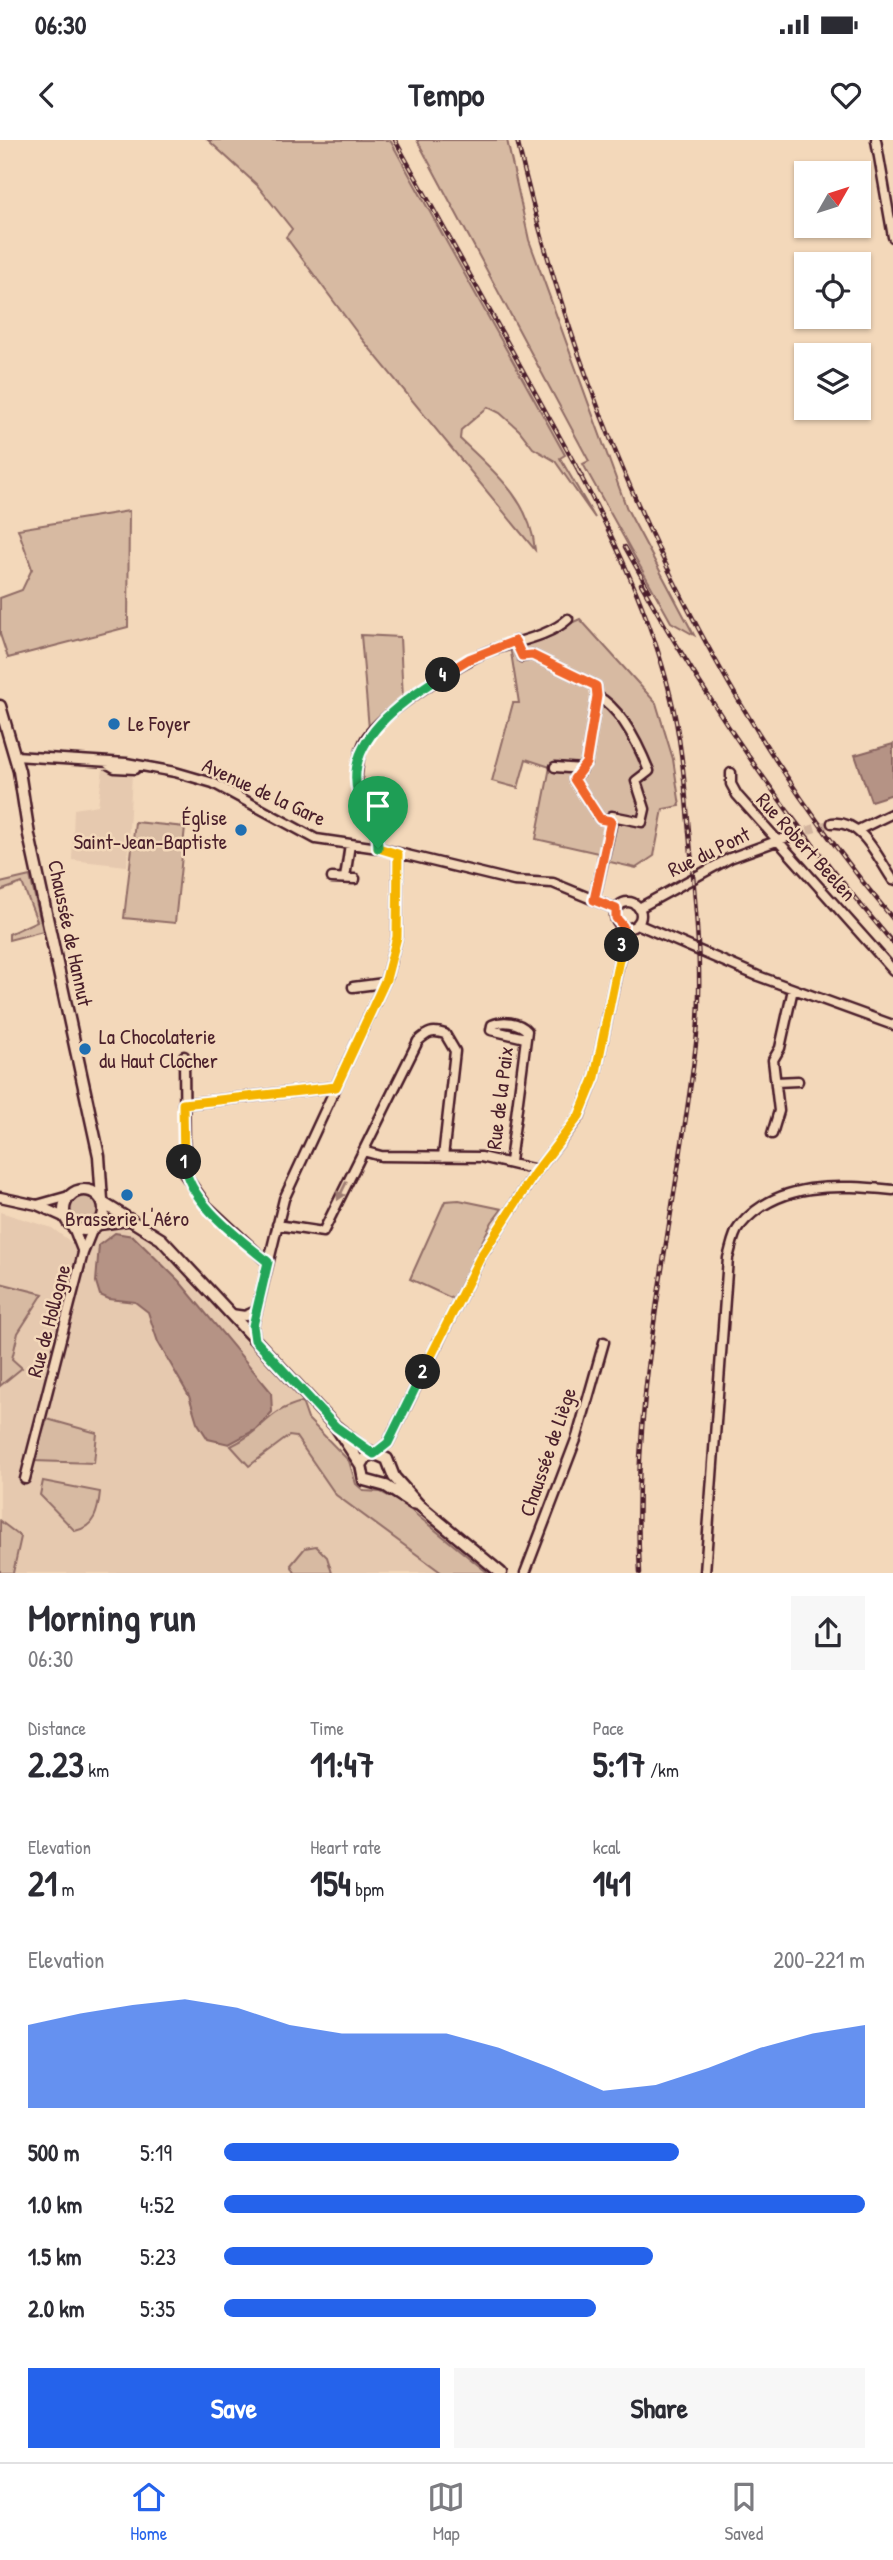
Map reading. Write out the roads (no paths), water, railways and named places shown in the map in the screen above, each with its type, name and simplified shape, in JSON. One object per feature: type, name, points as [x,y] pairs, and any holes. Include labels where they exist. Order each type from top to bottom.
[{"type":"main road","name":"Chaussée de Hannut","points":[[0,706],[15,756],[29,835],[100,1168],[102,1202]]},
{"type":"main road","points":[[100,1168],[92,1182],[69,1196],[64,1206],[66,1218],[73,1227],[85,1230],[127,1220]]},
{"type":"main road","points":[[82,1190],[93,1192],[127,1220],[161,1239],[336,1427],[361,1465],[364,1480],[379,1484],[418,1504],[501,1573]]},
{"type":"main road","points":[[96,1226],[104,1214],[102,1202]]},
{"type":"main road","points":[[336,1427],[374,1454],[383,1456],[418,1504]]},
{"type":"main road","points":[[361,1465],[366,1457],[374,1454]]},
{"type":"main road","points":[[379,1484],[387,1479],[390,1467]]},
{"type":"street","points":[[876,140],[893,237]]},
{"type":"street","points":[[378,848],[376,827],[357,793],[360,756],[367,737],[434,681],[469,659],[551,630],[568,619]]},
{"type":"street","points":[[515,641],[522,656],[532,655],[596,686],[597,696],[586,763],[574,779],[600,819],[611,821]]},
{"type":"street","points":[[594,900],[612,816],[642,822],[645,809],[636,780],[649,771],[630,732],[607,701],[597,696]]},
{"type":"street","name":"Avenue de la Gare","points":[[15,756],[175,772],[213,783],[307,836],[378,848],[514,881],[552,883],[616,909]]},
{"type":"street","points":[[555,767],[582,769]]},
{"type":"street","name":"Rue Robert Beelen","points":[[731,773],[730,784],[737,795],[893,970]]},
{"type":"street","points":[[858,830],[893,813]]},
{"type":"street","points":[[832,823],[846,822],[858,830],[893,880]]},
{"type":"street","name":"Rue du Pont","points":[[639,908],[730,858],[796,834]]},
{"type":"street","points":[[345,878],[350,844]]},
{"type":"street","points":[[255,1340],[253,1326],[256,1311],[284,1199],[384,983],[397,937],[398,854]]},
{"type":"street","points":[[332,878],[355,879]]},
{"type":"street","points":[[374,1454],[388,1443],[481,1256],[537,1170],[579,1116],[595,1077],[621,951],[623,926],[616,918],[616,909],[627,902],[639,908],[641,915],[637,924]]},
{"type":"street","points":[[623,926],[637,924],[793,989],[893,1025]]},
{"type":"street","points":[[353,987],[384,983]]},
{"type":"street","points":[[772,1134],[779,1111],[773,1060],[780,1048],[793,989]]},
{"type":"street","points":[[277,1225],[323,1232],[418,1041],[427,1032],[435,1031],[445,1034],[455,1051],[443,1157]]},
{"type":"street","name":"Rue de la Paix","points":[[510,1162],[525,1038]]},
{"type":"street","points":[[184,1056],[185,1175],[207,1206],[268,1262]]},
{"type":"street","points":[[776,1082],[798,1080]]},
{"type":"street","points":[[183,1104],[336,1087]]},
{"type":"street","points":[[363,1151],[372,1156],[481,1157],[537,1170]]},
{"type":"street","points":[[705,1573],[727,1271],[737,1228],[769,1201],[802,1189],[849,1185],[893,1190]]},
{"type":"street","points":[[37,1205],[69,1196]]},
{"type":"street","points":[[0,1198],[37,1205],[66,1218]]},
{"type":"street","name":"Rue de Hollogne","points":[[25,1479],[83,1253],[96,1226]]},
{"type":"street","name":"Rue de Hollogne","points":[[73,1227],[83,1253]]},
{"type":"street","points":[[231,1314],[245,1316],[256,1311]]},
{"type":"street","name":"Chaussée de Liège","points":[[526,1573],[577,1437],[604,1342]]},
{"type":"street","points":[[388,1443],[390,1467]]},
{"type":"tunnel","points":[[796,834],[832,823]]},
{"type":"railway","points":[[395,140],[582,477]]},
{"type":"railway","points":[[517,140],[544,245],[577,349],[615,451],[660,552],[709,649],[765,743],[826,833],[893,919]]},
{"type":"railway","points":[[577,469],[631,579],[653,636],[670,694],[684,778],[697,931],[699,998],[696,1044],[656,1308],[641,1440],[638,1506],[640,1573]]},
{"type":"railway","points":[[625,547],[649,590]]},
{"type":"railway","points":[[641,584],[697,678],[758,770],[823,858],[893,943]]},
{"type":"place","name":"Le Foyer","points":[[114,724]]},
{"type":"place","name":"Église Saint-Jean-Baptiste","points":[[241,830]]},
{"type":"place","name":"La Chocolaterie du Haut Clocher","points":[[85,1049]]},
{"type":"place","name":"Brasserie L'Aéro","points":[[127,1195]]}]
